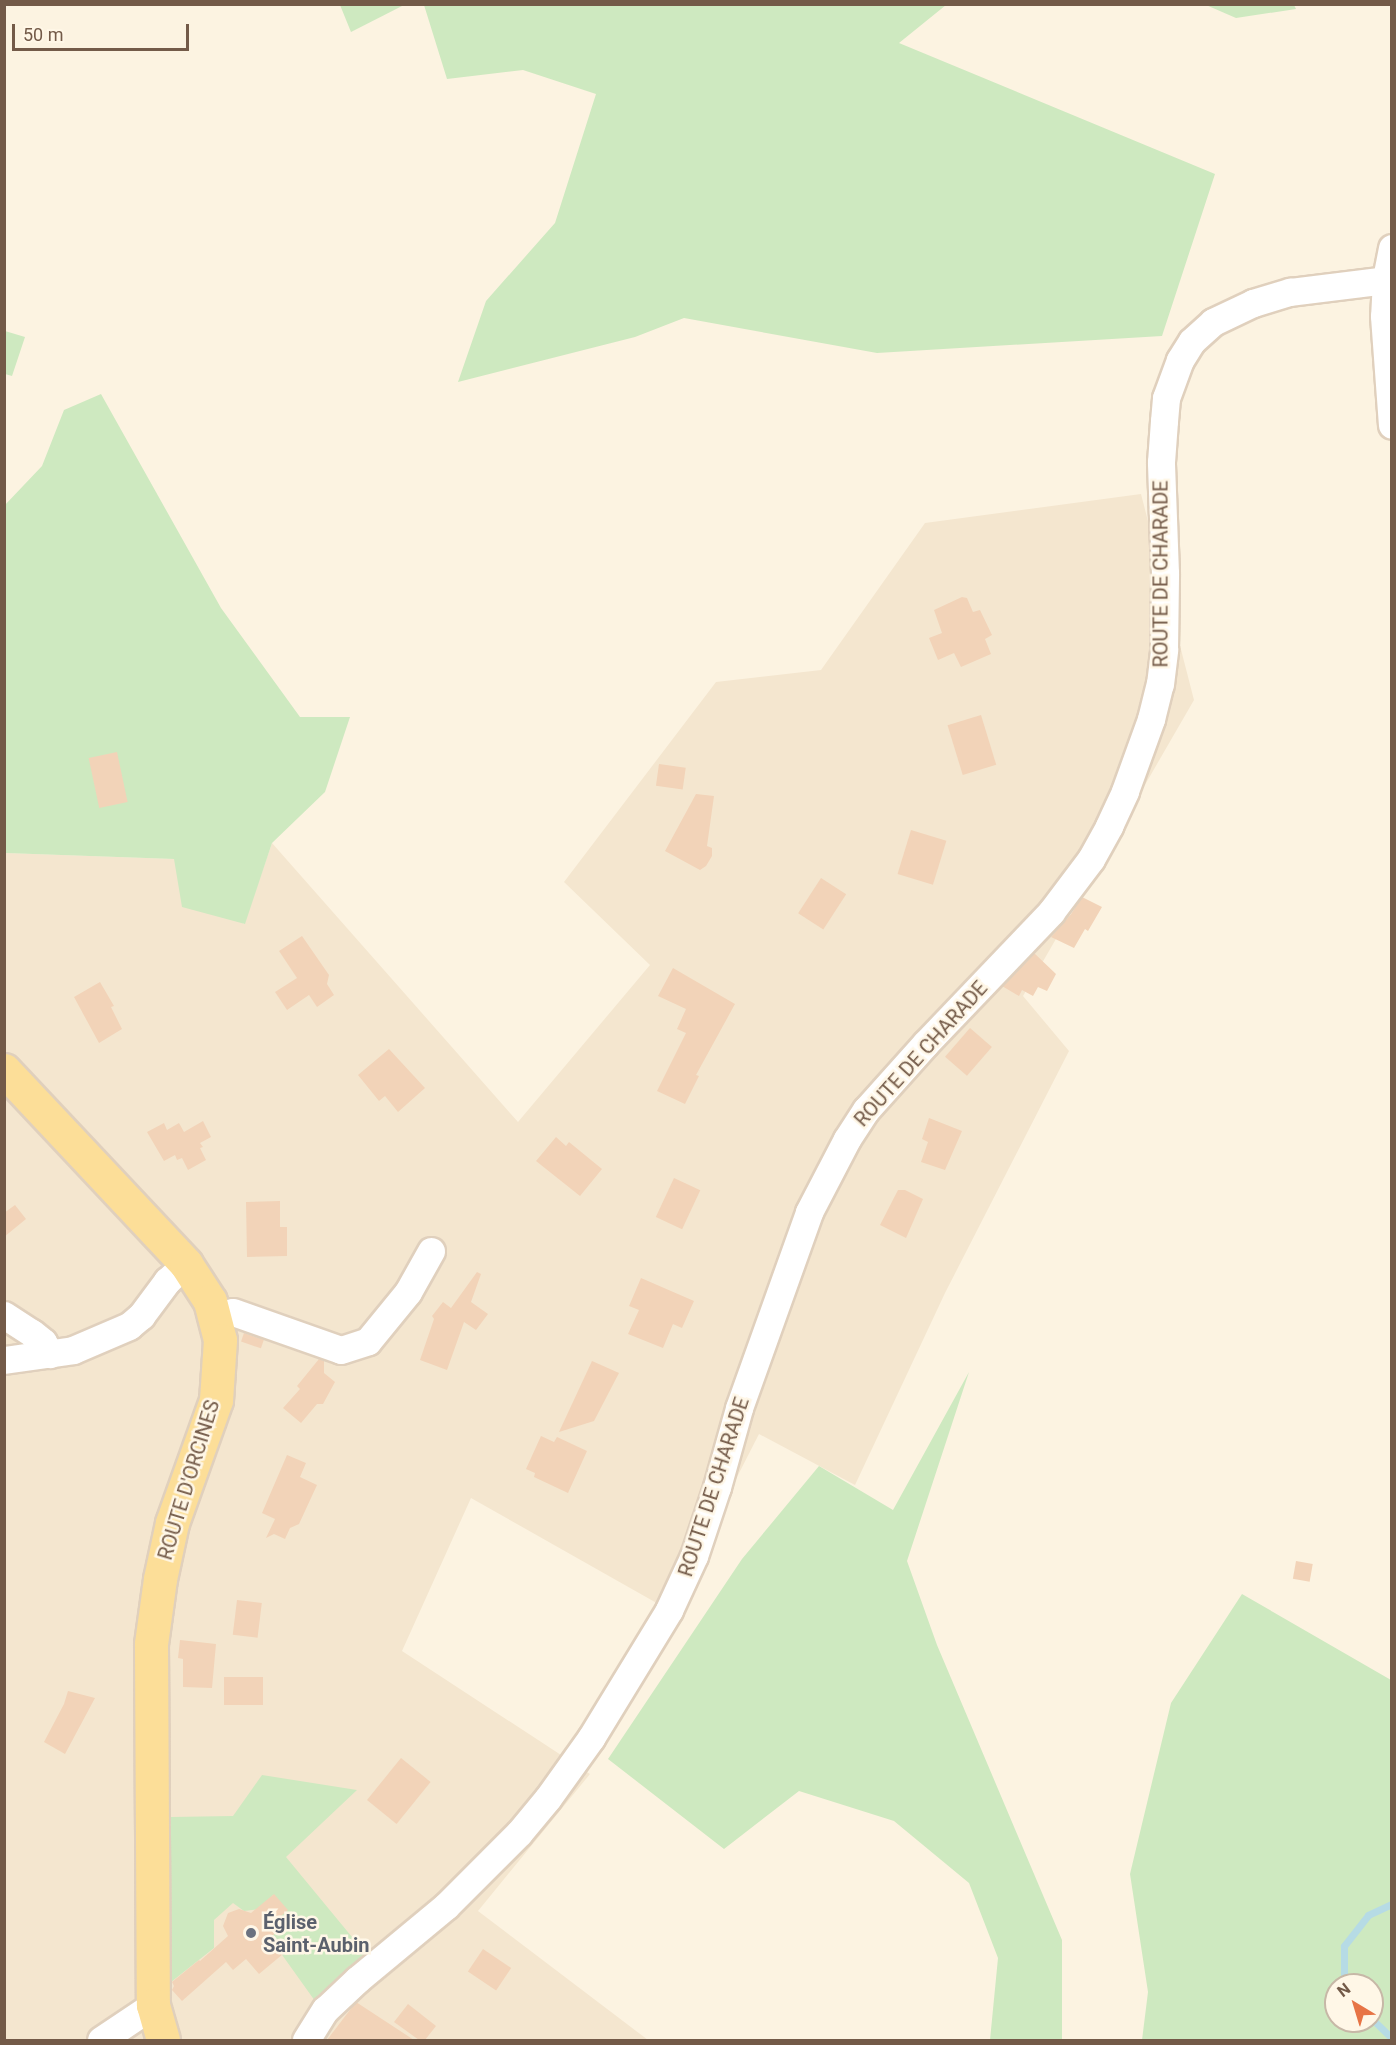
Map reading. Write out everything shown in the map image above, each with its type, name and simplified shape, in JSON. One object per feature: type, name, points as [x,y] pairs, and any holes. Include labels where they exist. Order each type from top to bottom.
[{"type":"main road","name":"ROUTE D'ORCINES","points":[[4,1070],[186,1264],[201,1285],[215,1315],[220,1340],[216,1400],[172,1523],[160,1579],[151,1644],[153,2005],[163,2040]]},
{"type":"street","points":[[1392,248],[1386,280],[1384,316],[1392,425]]},
{"type":"street","name":"ROUTE DE CHARADE","points":[[306,2040],[325,2010],[358,1979],[446,1906],[519,1833],[548,1798],[591,1738],[663,1620],[694,1556],[740,1408],[809,1212],[847,1139],[866,1110],[926,1043],[1051,912],[1091,859],[1109,826],[1125,791],[1151,719],[1160,684],[1165,595],[1161,462],[1166,399],[1180,360],[1192,341],[1213,322],[1253,303],[1290,292],[1386,280]]},
{"type":"street","points":[[215,1315],[233,1312],[341,1350],[368,1341],[408,1292],[431,1251]]},
{"type":"street","points":[[4,1360],[73,1350],[129,1326],[141,1316],[167,1281],[186,1264]]},
{"type":"street","points":[[4,1315],[37,1338],[50,1354]]},
{"type":"street","points":[[101,2040],[153,2005]]},
{"type":"shaded area","points":[[1141,494],[1194,700],[1023,996],[1069,1051],[945,1293],[855,1485],[759,1434],[669,1610],[471,1498],[402,1651],[590,1774],[478,1911],[648,2040],[5,2040],[5,853],[174,859],[244,924],[272,843],[518,1122],[650,965],[564,882],[716,682],[821,670],[925,523]]},
{"type":"green space","points":[[340,5],[404,5],[351,32]]},
{"type":"green space","points":[[424,5],[946,5],[899,43],[1215,174],[1162,336],[877,353],[684,318],[635,337],[458,382],[486,301],[555,223],[596,94],[523,70],[447,79]]},
{"type":"green space","points":[[1206,5],[1294,5],[1296,9],[1236,18]]},
{"type":"green space","points":[[5,331],[25,337],[12,376],[5,374]]},
{"type":"green space","points":[[101,394],[221,608],[300,717],[350,717],[325,792],[272,843],[245,924],[182,907],[174,859],[5,853],[4,506],[42,466],[64,410]]},
{"type":"green space","points":[[969,1372],[907,1561],[937,1645],[1062,1940],[1062,2040],[990,2040],[998,1958],[969,1883],[894,1821],[799,1791],[724,1849],[608,1759],[742,1559],[819,1466],[893,1510]]},
{"type":"green space","points":[[1242,1594],[1391,1680],[1391,2040],[1142,2040],[1148,1992],[1130,1874],[1171,1703]]},
{"type":"green space","points":[[262,1775],[357,1790],[286,1857],[366,1954],[315,2001],[270,1938],[279,1929],[274,1922],[287,1910],[273,1895],[260,1909],[244,1911],[233,1903],[214,1920],[214,1948],[171,1982],[171,1817],[233,1816]]},
{"type":"building","points":[[962,597],[967,598],[973,612],[980,610],[992,635],[985,639],[991,654],[961,667],[954,653],[938,660],[929,638],[942,633],[934,610]]},
{"type":"building","points":[[981,715],[996,765],[963,775],[948,725]]},
{"type":"building","points":[[117,752],[128,802],[99,808],[89,758]]},
{"type":"building","points":[[659,764],[686,768],[683,790],[656,786]]},
{"type":"building","points":[[696,794],[714,796],[707,846],[712,848],[712,856],[706,866],[700,870],[665,851]]},
{"type":"building","points":[[911,830],[946,841],[933,885],[898,874]]},
{"type":"building","points":[[821,878],[846,894],[823,930],[798,913]]},
{"type":"building","points":[[1082,897],[1102,907],[1088,931],[1085,929],[1074,948],[1051,937]]},
{"type":"building","points":[[302,936],[329,975],[327,984],[334,995],[317,1007],[309,995],[287,1010],[275,992],[297,978],[279,951]]},
{"type":"building","points":[[1034,953],[1056,974],[1047,991],[1038,987],[1033,996],[1022,990],[1019,996],[1002,986]]},
{"type":"building","points":[[673,968],[735,1004],[696,1075],[699,1076],[685,1104],[657,1091],[686,1033],[677,1029],[686,1009],[658,996]]},
{"type":"building","points":[[100,982],[114,1006],[111,1007],[122,1029],[99,1043],[74,997]]},
{"type":"building","points":[[970,1028],[992,1047],[967,1076],[945,1057]]},
{"type":"building","points":[[389,1049],[425,1088],[398,1112],[385,1096],[379,1101],[358,1075]]},
{"type":"building","points":[[929,1118],[962,1131],[945,1170],[921,1162],[928,1142],[922,1139]]},
{"type":"building","points":[[203,1121],[211,1137],[200,1143],[206,1160],[188,1170],[182,1158],[177,1160],[175,1155],[164,1161],[147,1132],[164,1123],[167,1130],[179,1123],[184,1132]]},
{"type":"building","points":[[556,1137],[566,1146],[569,1142],[602,1169],[580,1196],[536,1161]]},
{"type":"building","points":[[674,1178],[700,1190],[682,1229],[656,1217]]},
{"type":"building","points":[[898,1190],[905,1190],[923,1199],[906,1238],[880,1225]]},
{"type":"building","points":[[280,1201],[280,1227],[287,1227],[287,1256],[247,1257],[246,1202]]},
{"type":"building","points":[[15,1205],[26,1219],[4,1237],[4,1213]]},
{"type":"building","points":[[477,1272],[481,1274],[471,1302],[488,1314],[476,1330],[464,1322],[447,1370],[420,1360],[434,1319],[432,1316],[443,1302],[451,1308]]},
{"type":"building","points":[[641,1278],[694,1301],[682,1328],[673,1324],[663,1348],[628,1334],[639,1310],[629,1306]]},
{"type":"building","points":[[244,1333],[264,1340],[261,1348],[241,1342]]},
{"type":"building","points":[[319,1359],[324,1361],[324,1373],[335,1382],[323,1404],[317,1404],[301,1423],[283,1408],[300,1389],[297,1386]]},
{"type":"building","points":[[592,1361],[619,1373],[594,1421],[559,1432]]},
{"type":"building","points":[[541,1436],[554,1442],[557,1437],[587,1451],[568,1493],[534,1477],[535,1473],[526,1469]]},
{"type":"building","points":[[287,1455],[306,1463],[300,1477],[317,1485],[299,1524],[290,1528],[285,1539],[274,1534],[266,1538],[275,1519],[262,1513]]},
{"type":"building","points":[[1296,1561],[1313,1564],[1310,1582],[1293,1579]]},
{"type":"building","points":[[237,1600],[262,1603],[258,1638],[233,1635]]},
{"type":"building","points":[[180,1640],[216,1644],[212,1688],[183,1687],[183,1659],[178,1658]]},
{"type":"building","points":[[224,1677],[263,1677],[263,1705],[224,1705]]},
{"type":"building","points":[[68,1691],[95,1698],[65,1754],[44,1742],[64,1704]]},
{"type":"building","points":[[401,1758],[431,1782],[397,1824],[367,1800]]},
{"type":"building","name":"Église Saint-Aubin","points":[[274,1894],[288,1910],[274,1922],[280,1929],[270,1938],[283,1954],[259,1974],[246,1959],[233,1970],[226,1962],[182,2001],[172,1990],[174,1986],[172,1982],[228,1936],[223,1926],[228,1913],[239,1909],[251,1913]]},
{"type":"building","points":[[483,1949],[511,1968],[496,1990],[468,1971]]},
{"type":"building","points":[[356,2002],[414,2040],[327,2040]]},
{"type":"building","points":[[408,2004],[436,2026],[425,2040],[419,2040],[394,2022]]},
{"type":"waterway","points":[[1344,1973],[1344,1946],[1368,1915],[1392,1904]]},
{"type":"waterway","points":[[1384,2030],[1392,2038]]},
{"type":"place","name":"Église Saint-Aubin","points":[[251,1933]]}]
